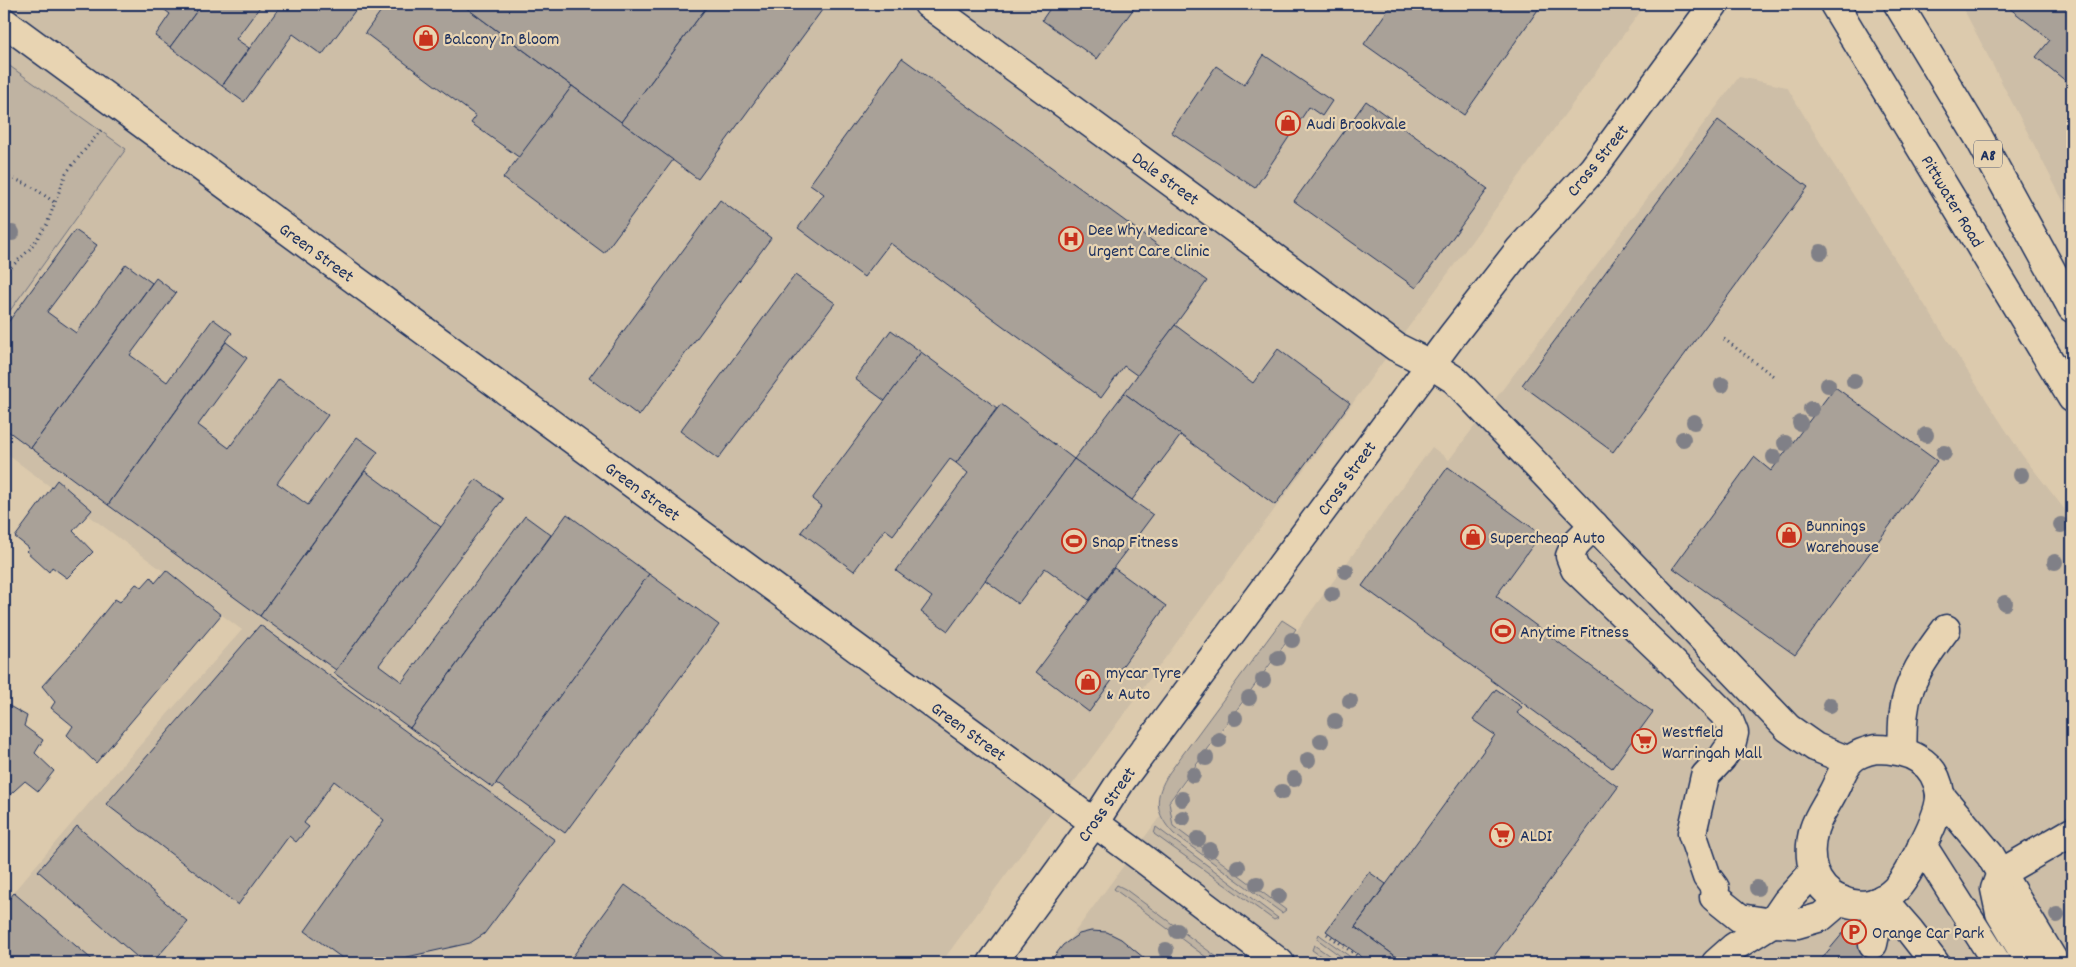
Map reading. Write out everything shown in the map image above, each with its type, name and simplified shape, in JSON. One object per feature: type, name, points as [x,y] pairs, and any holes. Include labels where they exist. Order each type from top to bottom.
[{"type":"main road","name":"Dale Street","points":[[928,4],[1396,347],[1430,364],[1455,380],[1788,728],[1815,747],[1849,761]]},
{"type":"main road","name":"Cross Street","points":[[992,963],[1094,823],[1121,781],[1430,364],[1519,250],[1593,169],[1714,4]]},
{"type":"main road","name":"Pittwater Road","points":[[1834,4],[2072,398]]},
{"type":"main road","name":"A8","points":[[1898,4],[1979,138],[2072,308]]},
{"type":"main road","name":"Green Street","points":[[4,22],[1094,823],[1280,963]]},
{"type":"main road","points":[[1594,525],[1576,543],[1570,556],[1575,569],[1728,718],[1734,732],[1732,745],[1705,776],[1692,833],[1707,877],[1715,888],[1714,897],[1740,918],[1772,923],[1797,924],[1821,917],[1841,900]]},
{"type":"main road","points":[[1902,751],[1904,710],[1910,685],[1928,653],[1946,629]]},
{"type":"main road","points":[[1876,749],[1902,751],[1926,764],[1936,780],[1940,795],[1938,809],[1922,845],[1905,877],[1895,890],[1879,901],[1854,905],[1841,900],[1825,890],[1813,872],[1810,859],[1810,844],[1814,827],[1849,761],[1860,753],[1876,749]]},
{"type":"main road","points":[[1940,795],[1990,855],[2055,963]]},
{"type":"main road","points":[[2030,963],[2000,913],[1995,889],[2001,873],[2072,832]]},
{"type":"main road","points":[[1922,845],[1996,963]]},
{"type":"main road","points":[[1716,963],[1734,947],[1772,923],[1787,901],[1813,872]]},
{"type":"main road","points":[[1873,944],[1879,901]]},
{"type":"main road","points":[[1879,901],[1910,931],[1935,963]]},
{"type":"path","points":[[4,274],[30,249],[46,224],[66,173],[120,107]]},
{"type":"path","points":[[4,177],[33,186],[55,203]]},
{"type":"path","points":[[4,279],[8,286],[4,306]]},
{"type":"path","points":[[1724,339],[1776,378]]},
{"type":"path","points":[[1327,934],[1367,963]]},
{"type":"shaded area","points":[[4,4],[1646,4],[941,963],[4,963],[4,903],[96,795],[242,630],[4,452]]},
{"type":"shaded area","points":[[1961,4],[2072,4],[2072,218]]},
{"type":"shaded area","points":[[4,62],[126,149],[4,319]]},
{"type":"shaded area","name":"Westfield Warringah Mall","points":[[1739,77],[1787,87],[1830,159],[2022,455],[2072,519],[2072,963],[1052,963],[1432,447],[1449,460]]},
{"type":"shaded area","points":[[1282,620],[1296,629],[1169,802],[1173,826],[1286,910],[1282,913],[1174,834],[1163,819],[1158,805],[1161,790],[1169,773]]},
{"type":"shaded area","points":[[1156,827],[1278,918],[1274,920],[1154,834]]},
{"type":"shaded area","points":[[1117,885],[1225,963],[1214,963],[1114,889]]},
{"type":"shaded area","points":[[1319,934],[1359,963],[1350,963],[1317,939]]},
{"type":"shaded area","points":[[1314,945],[1340,963],[1331,963],[1312,950]]},
{"type":"building","points":[[157,4],[202,4],[170,47],[155,36],[170,14]]},
{"type":"building","points":[[202,4],[262,4],[236,39],[249,48],[222,86],[170,47]]},
{"type":"building","points":[[282,4],[360,4],[322,55],[293,34],[244,102],[222,86]]},
{"type":"building","points":[[386,4],[461,4],[572,86],[520,158],[471,123],[476,116],[365,33]]},
{"type":"building","points":[[461,4],[709,4],[621,122]]},
{"type":"building","points":[[709,4],[823,4],[825,6],[698,179],[621,122]]},
{"type":"building","points":[[1053,4],[1137,4],[1097,59],[1042,20]]},
{"type":"building","points":[[1392,4],[1542,4],[1464,115],[1364,44]]},
{"type":"building","points":[[2004,4],[2072,4],[2072,86],[2036,57],[2050,40]]},
{"type":"building","points":[[1264,55],[1332,101],[1322,116],[1309,107],[1255,188],[1171,132],[1216,66],[1244,85]]},
{"type":"building","points":[[902,58],[1207,281],[1138,376],[1124,366],[1101,398],[890,243],[864,277],[798,228],[824,194],[810,184]]},
{"type":"building","points":[[572,86],[673,160],[604,253],[503,178]]},
{"type":"building","points":[[1366,101],[1488,189],[1416,288],[1294,201]]},
{"type":"building","points":[[1718,120],[1808,187],[1613,452],[1522,385]]},
{"type":"building","points":[[720,200],[771,238],[639,416],[589,378]]},
{"type":"building","points":[[75,230],[97,245],[47,312],[76,333],[126,264],[152,283],[31,448],[4,428],[4,328]]},
{"type":"building","points":[[795,275],[835,303],[718,459],[680,431]]},
{"type":"building","points":[[156,278],[176,293],[130,355],[167,382],[213,319],[232,333],[108,505],[31,448]]},
{"type":"building","points":[[1175,325],[1253,383],[1278,349],[1350,403],[1275,505],[1124,393]]},
{"type":"building","points":[[891,330],[921,352],[885,401],[855,379]]},
{"type":"building","points":[[226,342],[247,358],[198,425],[229,448],[279,379],[328,415],[277,483],[308,505],[357,437],[378,452],[260,616],[108,505]]},
{"type":"building","points":[[921,352],[997,408],[956,463],[950,459],[893,535],[885,529],[854,571],[801,532],[821,506],[812,499]]},
{"type":"building","name":"Bunnings Warehouse","points":[[1835,387],[1937,461],[1795,655],[1673,568],[1754,457],[1771,471]]},
{"type":"building","points":[[1124,393],[1181,435],[1132,500],[1074,459]]},
{"type":"building","points":[[1001,404],[1074,459],[948,631],[921,612],[932,597],[896,571],[968,473],[956,463]]},
{"type":"building","name":"Snap Fitness","points":[[1074,459],[1153,515],[1089,600],[1045,568],[1018,604],[985,580]]},
{"type":"building","points":[[1448,467],[1541,534],[1496,596],[1653,712],[1612,768],[1362,586]]},
{"type":"building","points":[[365,471],[441,527],[336,670],[260,616]]},
{"type":"building","points":[[476,479],[503,499],[379,665],[402,682],[525,516],[551,535],[410,728],[334,673]]},
{"type":"building","points":[[57,480],[92,510],[73,531],[93,552],[67,578],[52,567],[49,572],[26,551],[29,548],[15,537]]},
{"type":"building","points":[[567,514],[649,574],[493,788],[410,728]]},
{"type":"building","points":[[1114,568],[1166,606],[1089,712],[1036,672]]},
{"type":"building","points":[[166,570],[221,615],[96,763],[67,735],[73,726],[51,708],[55,702],[42,686],[72,653],[115,599],[120,602],[136,584],[142,587],[151,577],[155,583]]},
{"type":"building","points":[[649,574],[719,625],[565,833],[496,783]]},
{"type":"building","points":[[260,625],[555,840],[484,934],[470,943],[380,963],[349,963],[305,931],[384,820],[334,781],[304,823],[309,827],[296,842],[289,836],[238,905],[106,804]]},
{"type":"building","name":"ALDI","points":[[1496,689],[1522,707],[1517,713],[1618,787],[1489,963],[1405,963],[1355,927],[1495,735],[1473,720]]},
{"type":"building","points":[[4,703],[27,716],[24,726],[43,740],[35,753],[54,771],[38,791],[25,781],[4,800]]},
{"type":"building","points":[[77,826],[188,922],[152,963],[144,963],[38,871]]},
{"type":"building","points":[[4,839],[10,845],[4,851]]},
{"type":"building","points":[[1369,872],[1386,884],[1355,927],[1398,958],[1394,963],[1370,963],[1326,931]]},
{"type":"building","points":[[625,885],[731,963],[568,963]]},
{"type":"building","points":[[14,893],[96,963],[4,963],[4,905]]},
{"type":"building","name":"Orange Car Park","points":[[1854,920],[1888,963],[1818,963]]},
{"type":"building","points":[[1091,931],[1107,932],[1121,939],[1150,963],[1049,963],[1063,945],[1079,934]]},
{"type":"place","name":"Balcony In Bloom","points":[[426,38]]},
{"type":"place","name":"Audi Brookvale","points":[[1288,123]]},
{"type":"place","name":"Dee Why Medicare Urgent Care Clinic","points":[[1071,239]]},
{"type":"place","name":"Bunnings Warehouse","points":[[1789,535]]},
{"type":"place","name":"Supercheap Auto","points":[[1473,537]]},
{"type":"place","name":"Snap Fitness","points":[[1074,541]]},
{"type":"place","name":"Anytime Fitness","points":[[1503,631]]},
{"type":"place","name":"mycar Tyre & Auto","points":[[1088,682]]},
{"type":"place","name":"Westfield Warringah Mall","points":[[1644,741]]},
{"type":"place","name":"ALDI","points":[[1502,835]]},
{"type":"place","name":"Orange Car Park","points":[[1854,932]]}]
